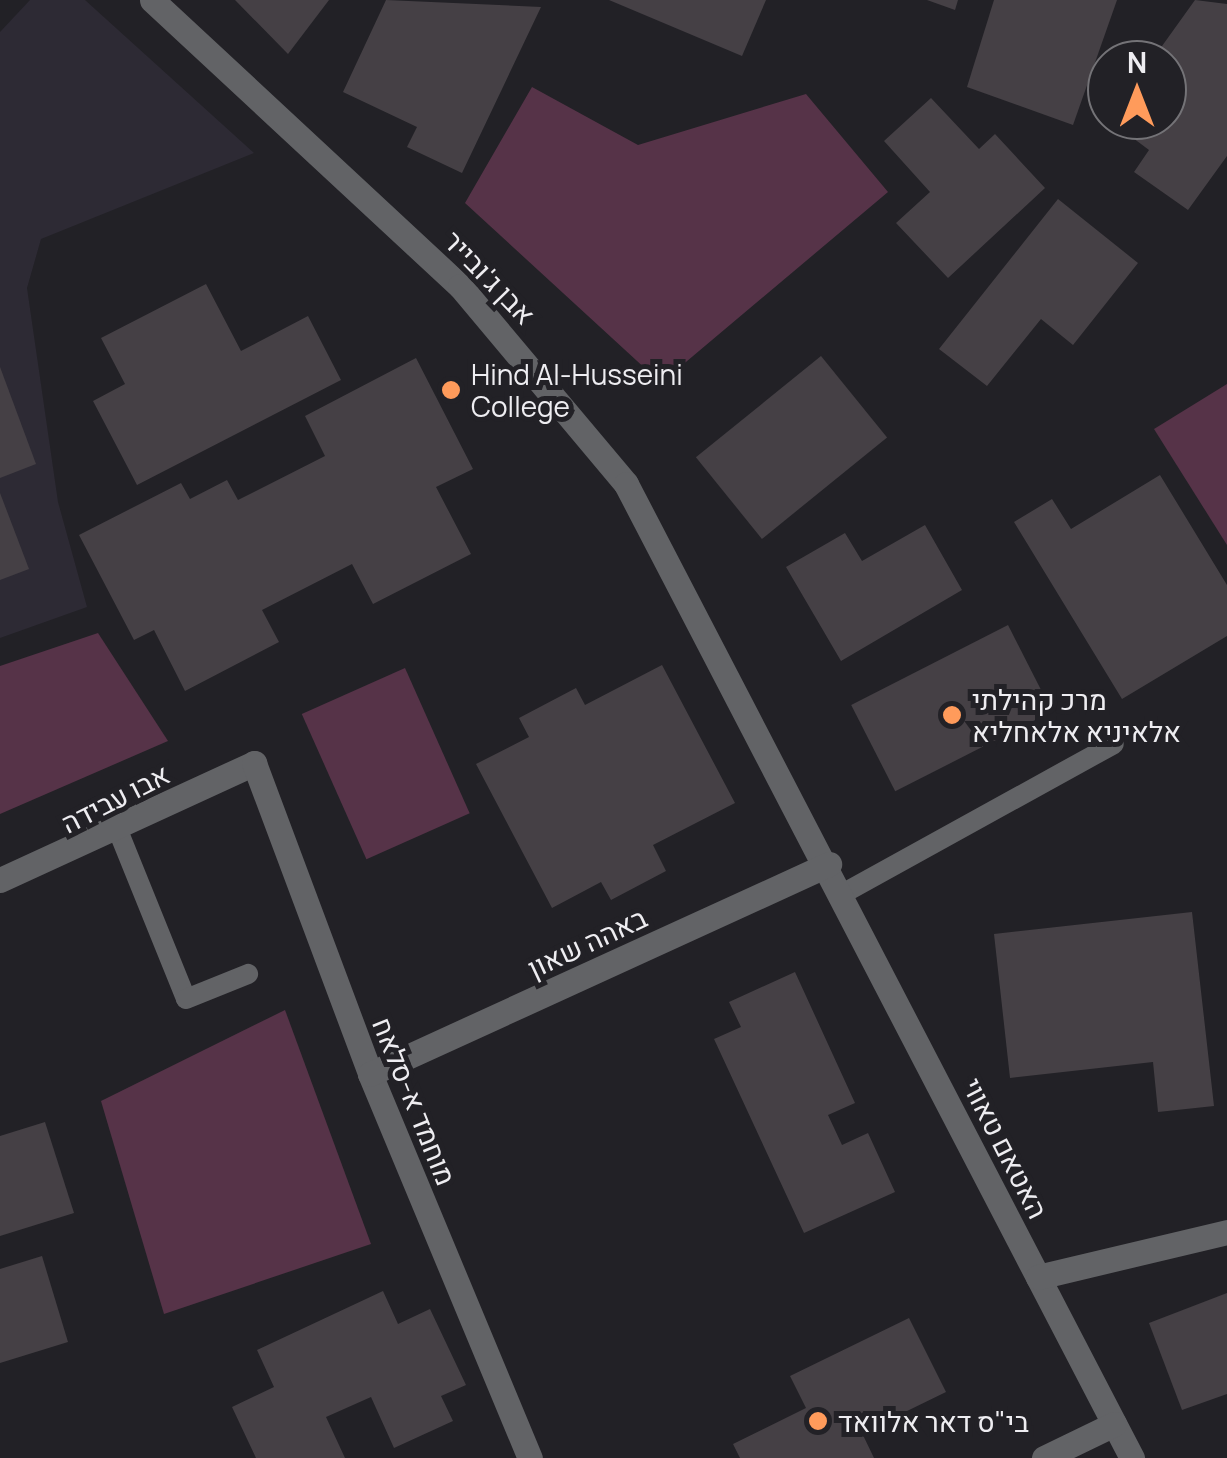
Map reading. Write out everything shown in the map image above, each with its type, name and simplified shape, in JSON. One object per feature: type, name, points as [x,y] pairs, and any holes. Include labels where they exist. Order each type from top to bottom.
[{"type":"street","name":"אבן ג'ובייר","points":[[152,0],[460,286],[577,418],[678,572],[829,864]]},
{"type":"street","name":"אבו עבידה","points":[[0,880],[254,762]]},
{"type":"street","name":"מוחמד א-סלאח","points":[[254,762],[370,1074],[530,1458]]},
{"type":"street","name":"האטאם טאווי","points":[[829,864],[1132,1458]]},
{"type":"street","name":"באהה שאון","points":[[370,1074],[829,864]]},
{"type":"street","points":[[1038,1277],[1227,1232]]},
{"type":"street","points":[[1044,1458],[1114,1424]]},
{"type":"lane","points":[[844,893],[1114,744]]},
{"type":"lane","points":[[117,828],[186,999],[248,974]]},
{"type":"shaded area","points":[[30,0],[85,0],[254,153],[41,239],[27,288],[58,502],[87,607],[0,638],[0,32]]},
{"type":"shaded area","points":[[532,87],[638,145],[806,94],[888,192],[661,383],[465,203]]},
{"type":"shaded area","points":[[1227,384],[1227,545],[1154,429]]},
{"type":"shaded area","points":[[98,633],[168,741],[0,814],[0,666]]},
{"type":"shaded area","points":[[405,668],[470,813],[366,859],[302,714]]},
{"type":"shaded area","points":[[285,1010],[371,1244],[164,1314],[101,1101]]},
{"type":"building","points":[[235,0],[329,0],[288,54]]},
{"type":"building","points":[[386,0],[541,7],[462,173],[407,147],[417,127],[343,92]]},
{"type":"building","points":[[609,0],[766,0],[742,56]]},
{"type":"building","points":[[927,0],[958,0],[955,10]]},
{"type":"building","points":[[994,0],[1117,0],[1103,40],[1087,40],[1087,85],[1073,125],[967,87]]},
{"type":"building","points":[[1195,0],[1227,4],[1227,156],[1188,210],[1134,172],[1149,150],[1136,140],[1187,140],[1187,40],[1166,40]]},
{"type":"building","points":[[931,98],[979,149],[995,134],[1045,188],[948,278],[896,223],[930,192],[884,141]]},
{"type":"building","points":[[1058,199],[1138,263],[1073,345],[1041,319],[987,386],[939,349]]},
{"type":"building","points":[[206,284],[241,351],[308,316],[341,380],[137,485],[93,401],[125,384],[101,338]]},
{"type":"building","points":[[821,356],[887,438],[762,539],[696,457]]},
{"type":"building","points":[[416,358],[473,469],[436,487],[471,554],[373,604],[352,564],[262,610],[279,642],[185,691],[154,630],[134,640],[79,535],[181,483],[190,499],[227,480],[238,500],[325,456],[305,416]]},
{"type":"building","points":[[0,367],[36,464],[0,478]]},
{"type":"building","points":[[1160,475],[1227,585],[1227,636],[1122,699],[1014,522],[1052,499],[1071,529]]},
{"type":"building","points":[[0,493],[29,569],[0,580]]},
{"type":"building","points":[[925,525],[962,590],[841,661],[786,567],[845,533],[862,561]]},
{"type":"building","points":[[1008,625],[1052,711],[895,791],[851,705]]},
{"type":"building","points":[[662,665],[735,803],[653,845],[666,871],[611,900],[601,882],[552,908],[476,764],[529,737],[519,718],[576,688],[585,705]]},
{"type":"building","points":[[1192,912],[1214,1106],[1158,1112],[1153,1062],[1010,1078],[994,934]]},
{"type":"building","points":[[795,972],[855,1103],[828,1115],[842,1145],[868,1133],[895,1192],[804,1233],[714,1039],[741,1027],[729,1002]]},
{"type":"building","points":[[45,1122],[74,1213],[0,1236],[0,1136]]},
{"type":"building","points":[[42,1256],[68,1342],[0,1363],[0,1269]]},
{"type":"building","points":[[383,1291],[398,1324],[430,1309],[466,1385],[441,1396],[453,1421],[394,1448],[371,1397],[326,1417],[345,1458],[256,1458],[232,1407],[274,1387],[257,1350]]},
{"type":"building","points":[[1227,1293],[1227,1394],[1182,1410],[1149,1323]]},
{"type":"building","points":[[909,1318],[946,1392],[862,1433],[874,1458],[740,1458],[733,1444],[806,1408],[790,1376]]},
{"type":"place","name":"Hind Al-Husseini College","points":[[451,390]]},
{"type":"place","name":"מרכ קהילתי אלאיניא אלאחליא","points":[[952,715]]},
{"type":"place","name":"בי\"ס דאר אלוואד","points":[[818,1421]]}]
